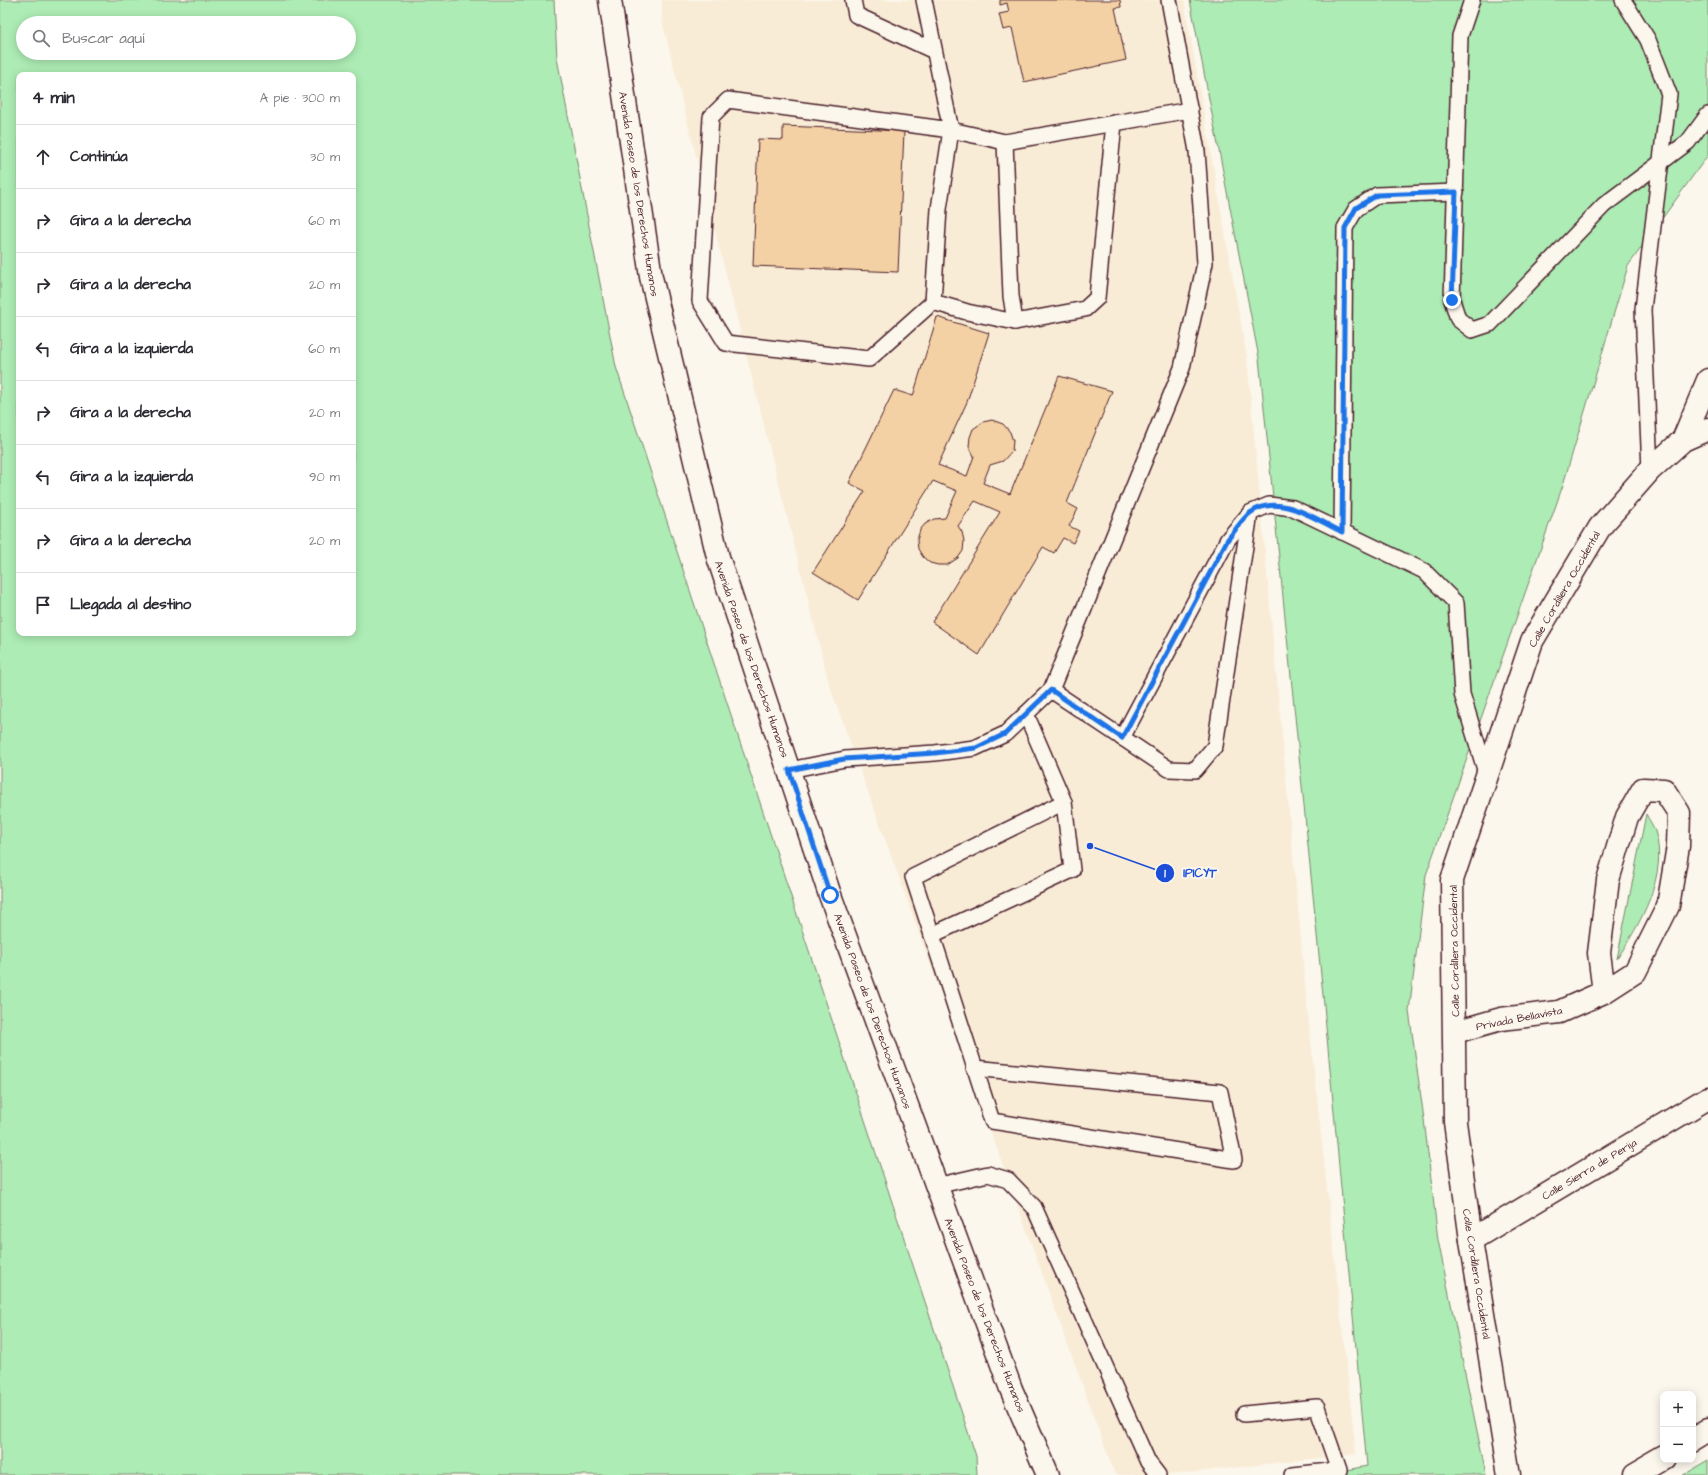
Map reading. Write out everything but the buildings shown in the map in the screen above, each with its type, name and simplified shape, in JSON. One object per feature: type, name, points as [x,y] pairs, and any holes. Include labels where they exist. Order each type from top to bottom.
[{"type":"street","name":"Avenida Paseo de los Derechos Humanos","points":[[610,0],[650,277],[718,557],[830,895],[1011,1389],[1048,1475]]},
{"type":"street","name":"Calle Cordillera Occidental","points":[[1683,440],[1708,381]]},
{"type":"street","name":"Calle Cordillera Occidental","points":[[1509,1475],[1471,1240],[1455,1122],[1452,880],[1532,641],[1600,526],[1650,470],[1683,440],[1708,429]]},
{"type":"street","name":"Privada Bellavista","points":[[1455,1032],[1501,1019],[1559,1012],[1604,992],[1635,972],[1668,906],[1678,846],[1679,814],[1664,790],[1643,789],[1627,817],[1608,880],[1599,953],[1604,992]]},
{"type":"street","name":"Calle Sierra de Perija","points":[[1471,1240],[1708,1098]]},
{"type":"street","points":[[1696,1437],[1708,1430]]},
{"type":"street","points":[[1632,1475],[1660,1459]]},
{"type":"lane","points":[[853,0],[856,15],[934,51]]},
{"type":"lane","points":[[924,0],[951,130],[939,209],[933,302],[869,359],[726,344],[700,302],[711,117],[728,100],[951,130],[1005,142],[1190,110]]},
{"type":"lane","points":[[789,770],[844,759],[935,753],[976,748],[1005,734],[1051,690],[1182,368],[1204,263],[1197,151],[1170,0]]},
{"type":"lane","points":[[1472,0],[1460,36],[1452,300],[1458,319],[1472,330],[1490,324],[1604,205],[1688,142],[1708,115]]},
{"type":"lane","points":[[1623,0],[1648,40],[1669,94],[1643,309],[1650,470]]},
{"type":"lane","points":[[933,302],[967,312],[1015,322],[1085,309],[1097,298],[1114,124]]},
{"type":"lane","points":[[1005,142],[1012,296],[1015,322]]},
{"type":"lane","points":[[1342,532],[1345,228],[1356,208],[1377,195],[1456,192]]},
{"type":"lane","points":[[1122,738],[1228,539],[1250,513],[1269,505],[1293,508],[1424,571],[1456,604],[1462,694],[1487,776]]},
{"type":"lane","points":[[1051,690],[1169,769],[1195,770],[1215,746],[1250,513]]},
{"type":"lane","points":[[932,935],[1072,870],[1064,802],[1026,714]]},
{"type":"lane","points":[[974,1068],[1220,1092],[1234,1160],[992,1121],[974,1068],[913,877],[1064,802]]},
{"type":"lane","points":[[936,1186],[988,1174],[1008,1180],[1034,1207],[1148,1462],[1158,1475]]},
{"type":"lane","points":[[1244,1414],[1317,1407],[1338,1470],[1292,1475]]},
{"type":"shaded area","points":[[662,0],[1184,0],[1247,358],[1307,1005],[1356,1454],[1169,1475],[1115,1475],[830,687],[662,21]]},
{"type":"green space","points":[[0,0],[554,0],[557,58],[616,367],[976,1456],[977,1475],[0,1475]]},
{"type":"green space","points":[[1190,0],[1708,0],[1708,155],[1628,266],[1563,485],[1426,875],[1409,1011],[1424,1119],[1438,1240],[1486,1475],[1320,1475],[1367,1466],[1324,1005],[1259,358]]},
{"type":"green space","points":[[1646,814],[1655,831],[1658,848],[1658,865],[1655,882],[1643,915],[1617,959]]},
{"type":"green space","points":[[1708,1459],[1708,1475],[1681,1475]]},
{"type":"place","name":"IPICYT","points":[[1090,846]]},
{"type":"route","points":[[830,895],[789,770],[844,759],[935,753],[976,748],[1005,734],[1051,690],[1122,738],[1228,539],[1250,513],[1269,505],[1293,508],[1342,532],[1345,228],[1356,208],[1377,195],[1456,192],[1452,300]]}]
